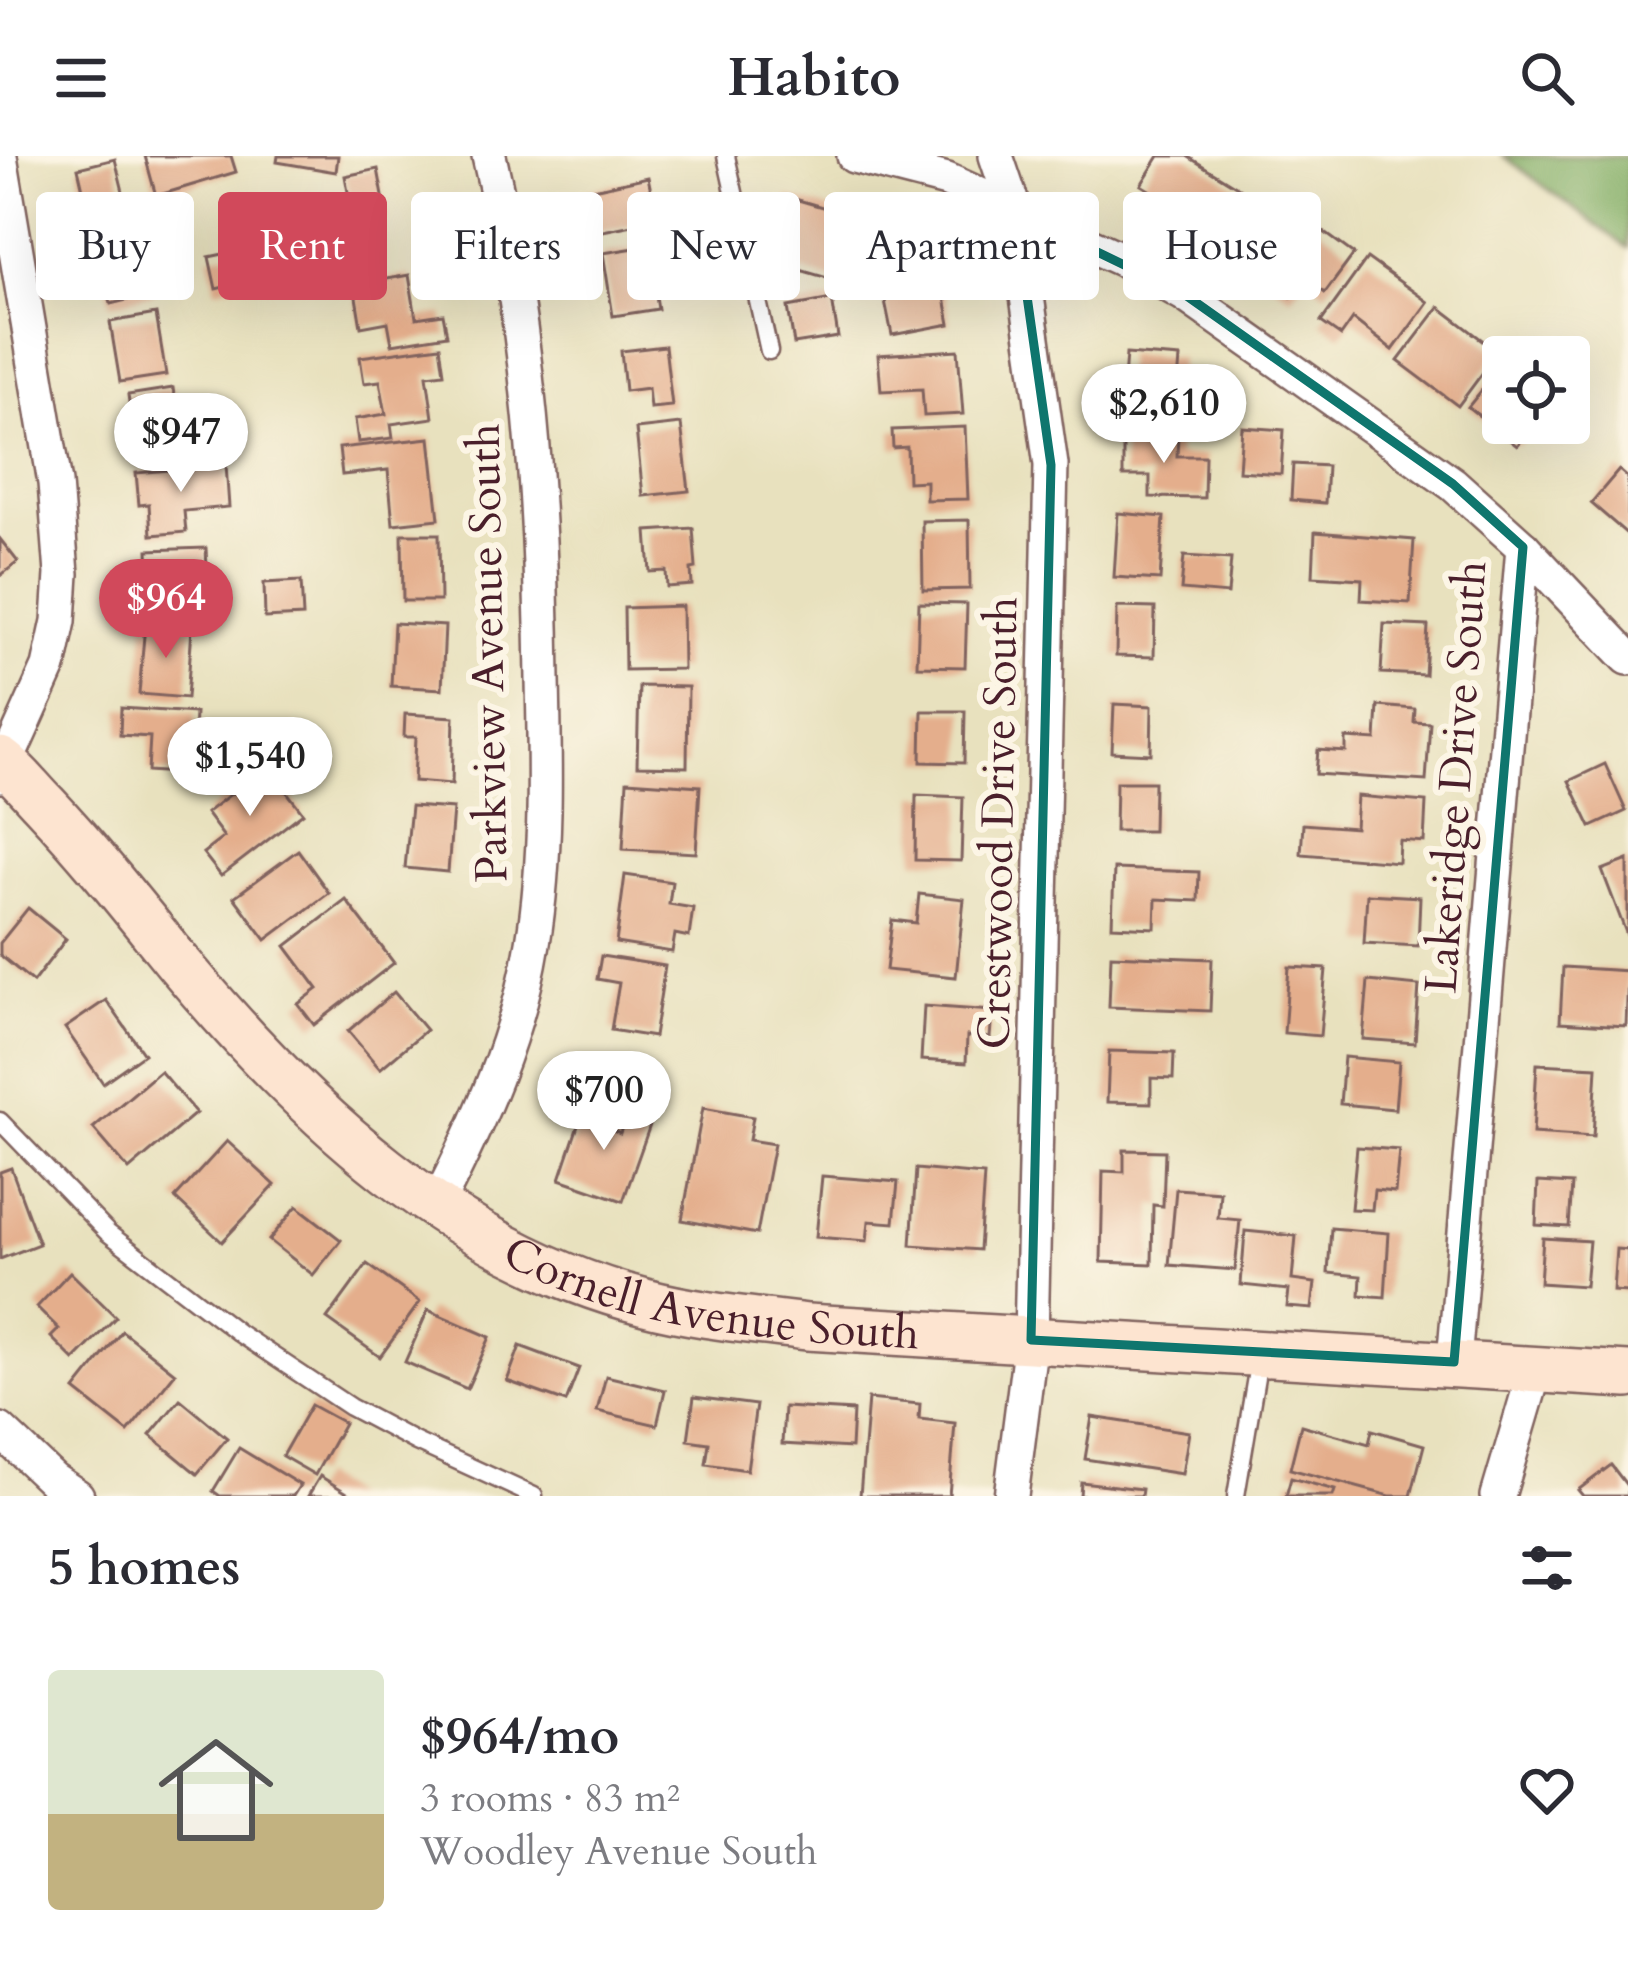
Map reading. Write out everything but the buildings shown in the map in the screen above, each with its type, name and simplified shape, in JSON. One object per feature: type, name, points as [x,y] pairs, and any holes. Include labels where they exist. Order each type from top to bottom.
[{"type":"street","points":[[0,156],[55,483],[62,574],[49,667],[2,766]]},
{"type":"street","name":"Parkview Avenue South","points":[[436,1207],[501,1066],[533,945],[542,854],[542,555],[527,370],[489,156]]},
{"type":"street","name":"Lakeridge Drive South","points":[[854,156],[946,180],[972,192]]},
{"type":"street","name":"Crestwood Drive South","points":[[996,156],[1008,192]]},
{"type":"street","name":"Lakeridge Drive South","points":[[1099,249],[1184,294],[1453,484],[1523,547],[1454,1362]]},
{"type":"street","name":"Crestwood Drive South","points":[[1011,1496],[1031,1340],[1052,465],[1028,300]]},
{"type":"street","points":[[1523,547],[1628,658]]},
{"type":"street","name":"Cornell Avenue South","points":[[2,766],[62,823],[240,1036],[365,1157],[436,1207],[542,1265],[640,1301],[807,1327],[1628,1375]]},
{"type":"street","points":[[1498,1496],[1537,1367]]},
{"type":"street","points":[[0,1430],[77,1496]]},
{"type":"lane","points":[[726,156],[769,351]]},
{"type":"lane","points":[[0,1121],[109,1233],[240,1334],[350,1407],[534,1496]]},
{"type":"lane","points":[[1237,1496],[1260,1352]]},
{"type":"highlighted area","points":[[1015,212],[1184,294],[1453,484],[1523,547],[1454,1362],[1031,1340],[1051,465]]},
{"type":"green space","points":[[1503,156],[1628,156],[1628,248]]}]
